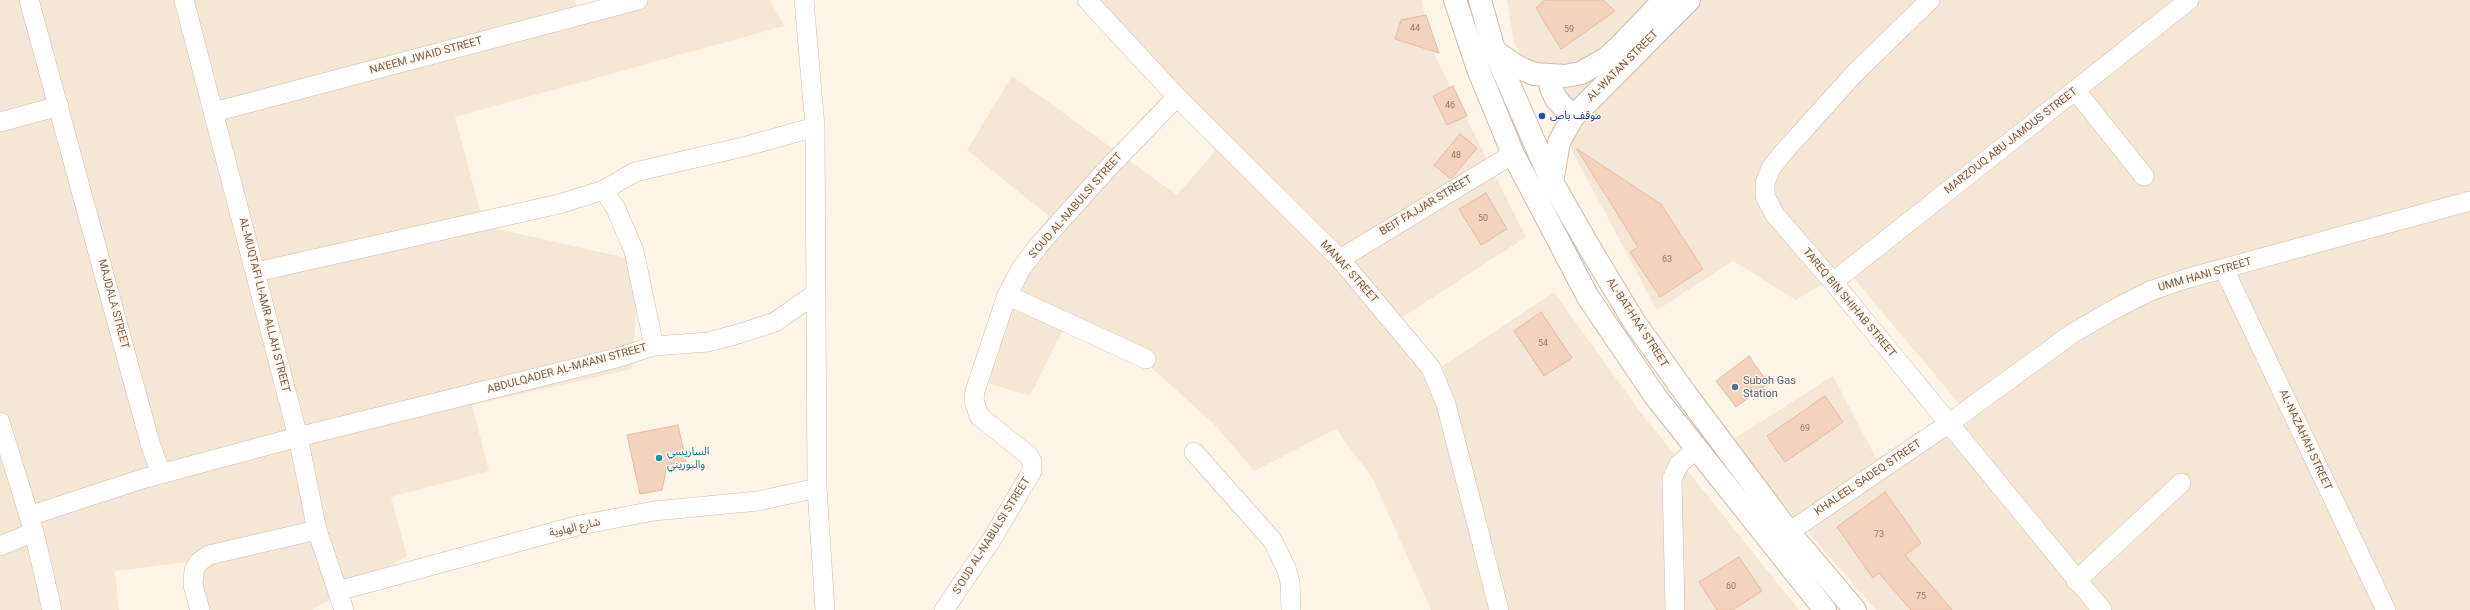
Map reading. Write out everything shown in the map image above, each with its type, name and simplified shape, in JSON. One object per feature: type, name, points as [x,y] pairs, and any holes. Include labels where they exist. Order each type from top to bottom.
[{"type":"street","name":"MAJDALA STREET","points":[[29,0],[150,443],[161,474]]},
{"type":"street","name":"AL-MUQTAFI LI-AMR ALLAH STREET","points":[[184,0],[298,437],[317,530],[344,610]]},
{"type":"street","name":"NA'EEM JWAID STREET","points":[[214,112],[638,0]]},
{"type":"street","points":[[804,0],[815,127],[817,488],[825,610]]},
{"type":"street","name":"MANAF STREET","points":[[1087,0],[1177,97],[1340,259],[1421,355],[1439,383],[1446,404],[1499,610]]},
{"type":"street","points":[[1455,0],[1478,69],[1513,154],[1588,297],[1655,396],[1825,610]]},
{"type":"street","name":"AL-BAT-HAA’ STREET","points":[[1480,0],[1494,50],[1552,182],[1635,323],[1685,393],[1789,532],[1855,610]]},
{"type":"street","name":"AL-WATAN STREET","points":[[1494,50],[1518,67],[1549,76],[1581,73],[1607,58],[1664,0]]},
{"type":"street","name":"AL-WATAN STREET","points":[[1552,182],[1559,142],[1573,117],[1689,0]]},
{"type":"street","name":"TAREQ BIN SHIHAB STREET","points":[[1930,0],[1854,74],[1786,149],[1771,168],[1765,183],[1765,196],[1775,216],[1833,282],[2076,581],[2102,610]]},
{"type":"street","name":"MARZOUQ ABU JAMOUS STREET","points":[[1833,282],[2189,0]]},
{"type":"street","points":[[1549,76],[1550,88],[1556,99],[1573,117]]},
{"type":"street","points":[[2076,91],[2144,176]]},
{"type":"street","name":"S'OUD AL-NABULSI STREET","points":[[944,610],[989,545],[1032,471],[1032,462],[1028,454],[979,416],[974,400],[975,391],[1007,295],[1021,269],[1039,245],[1108,167],[1177,97]]},
{"type":"street","points":[[0,122],[59,106]]},
{"type":"street","points":[[256,272],[559,204],[604,190],[635,172],[747,146],[815,127]]},
{"type":"street","name":"BEIT FAJJAR STREET","points":[[1340,259],[1513,154]]},
{"type":"street","name":"ABDULQADER AL-MA'ANI STREET","points":[[161,474],[298,437],[616,358],[654,346],[634,251],[616,210],[604,190]]},
{"type":"street","name":"UMM HANI STREET","points":[[1948,424],[2030,363],[2111,311],[2150,292],[2185,279],[2470,202]]},
{"type":"street","name":"AL-NAZAHAH STREET","points":[[2224,269],[2386,610]]},
{"type":"street","points":[[654,346],[708,342],[775,322],[816,294]]},
{"type":"street","points":[[1007,295],[1146,360]]},
{"type":"street","points":[[0,422],[32,524],[52,610]]},
{"type":"street","name":"KHALEEL SADEQ STREET","points":[[1789,532],[1948,424]]},
{"type":"street","points":[[1675,610],[1672,479],[1679,464],[1697,449]]},
{"type":"street","points":[[1194,452],[1273,541],[1286,568],[1290,582],[1292,610]]},
{"type":"street","points":[[0,546],[32,524],[161,474]]},
{"type":"street","points":[[2076,581],[2181,483]]},
{"type":"street","name":"شارع الهاوية","points":[[338,591],[580,525],[654,511],[758,501],[817,488]]},
{"type":"street","points":[[200,610],[193,585],[194,570],[199,562],[209,555],[317,530]]},
{"type":"shaded area","points":[[0,0],[575,0],[579,12],[633,0],[770,0],[784,26],[455,117],[484,226],[640,261],[632,369],[472,405],[489,471],[391,497],[407,556],[312,610],[201,610],[186,562],[115,571],[119,610],[0,610]]},
{"type":"shaded area","points":[[1090,0],[1422,0],[1429,44],[1526,237],[1401,318],[1426,377],[1554,292],[1638,409],[1799,610],[1508,610],[1508,606],[1496,610],[1431,610],[1373,479],[1336,429],[1254,471],[1216,426],[1142,359],[1065,325],[1030,396],[990,384],[1001,302],[1049,216],[967,150],[1012,76],[1177,195],[1215,151],[1168,89]]},
{"type":"shaded area","points":[[1507,0],[2470,0],[2470,610],[1876,610],[1729,442],[1833,376],[1876,458],[1973,420],[1846,269],[1796,300],[1733,261],[1657,310],[1514,42]]},
{"type":"building","points":[[1545,0],[1603,0],[1615,11],[1561,49],[1536,8]]},
{"type":"building","points":[[1426,15],[1439,53],[1395,39],[1401,20]]},
{"type":"building","points":[[1453,86],[1467,116],[1447,125],[1433,96]]},
{"type":"building","points":[[1460,134],[1477,148],[1451,179],[1434,165]]},
{"type":"building","points":[[1577,149],[1661,204],[1703,269],[1660,297],[1630,252],[1638,247]]},
{"type":"building","points":[[1486,193],[1507,229],[1481,245],[1459,209]]},
{"type":"building","points":[[1541,312],[1572,358],[1544,376],[1514,331]]},
{"type":"building","points":[[1749,356],[1768,383],[1736,407],[1716,381]]},
{"type":"building","points":[[1825,396],[1843,422],[1785,462],[1767,436]]},
{"type":"building","name":"الساريسي والبوريني","points":[[678,425],[686,461],[667,465],[662,490],[640,494],[627,435]]},
{"type":"building","points":[[1885,492],[1921,543],[1905,555],[1952,610],[1911,610],[1879,573],[1873,578],[1837,527]]},
{"type":"building","points":[[1739,557],[1762,591],[1733,610],[1717,610],[1699,582]]},
{"type":"place","name":"موقف باص","points":[[1542,116]]},
{"type":"place","name":"Suboh Gas Station","points":[[1735,387]]},
{"type":"place","name":"الساريسي والبوريني","points":[[659,458]]}]
